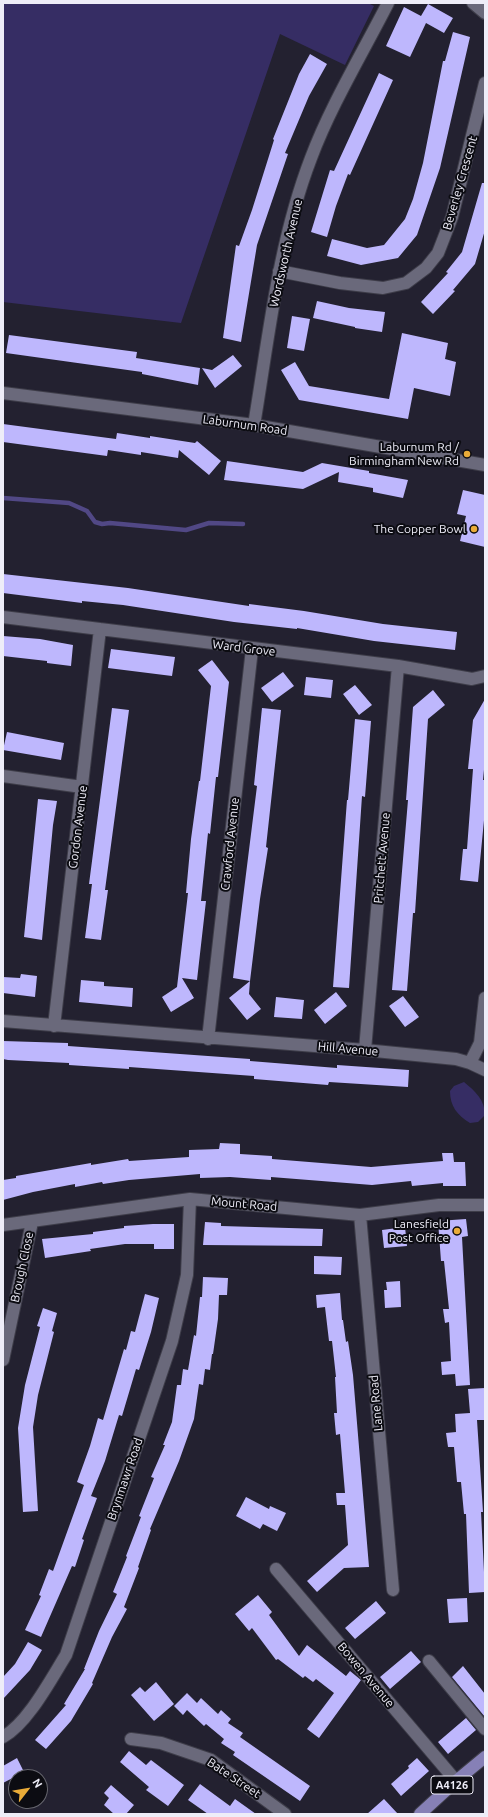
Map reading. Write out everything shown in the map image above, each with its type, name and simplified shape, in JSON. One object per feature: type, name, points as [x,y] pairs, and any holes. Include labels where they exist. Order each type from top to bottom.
[{"type":"main road","name":"A4126","points":[[420,1814],[485,1757]]},
{"type":"street","name":"Wordsworth Avenue","points":[[254,425],[279,271],[292,214],[311,158],[331,114],[388,3]]},
{"type":"street","points":[[473,3],[485,13]]},
{"type":"street","name":"Beverley Crescent","points":[[279,271],[340,283],[383,288],[406,283],[426,268],[438,253],[452,217],[485,83]]},
{"type":"street","name":"Laburnum Road","points":[[3,393],[254,425],[485,465]]},
{"type":"street","name":"Ward Grove","points":[[3,617],[398,666],[472,679],[485,676]]},
{"type":"street","name":"Gordon Avenue","points":[[54,1026],[100,629]]},
{"type":"street","name":"Crawford Avenue","points":[[208,1039],[252,649]]},
{"type":"street","name":"Pritchett Avenue","points":[[365,1050],[398,666]]},
{"type":"street","points":[[3,776],[82,787]]},
{"type":"street","points":[[470,1063],[480,1044],[485,998]]},
{"type":"street","name":"Hill Avenue","points":[[3,1022],[365,1050],[456,1059],[470,1063],[485,1070]]},
{"type":"street","name":"Mount Road","points":[[3,1225],[190,1199],[360,1215],[438,1205],[485,1205]]},
{"type":"street","name":"Brynmawr Road","points":[[3,1737],[24,1718],[46,1688],[66,1655],[172,1340],[187,1275],[190,1199]]},
{"type":"street","name":"Lane Road","points":[[360,1215],[393,1590]]},
{"type":"street","name":"Brough Close","points":[[3,1360],[32,1222]]},
{"type":"street","name":"Bowen Avenue","points":[[276,1569],[456,1781]]},
{"type":"street","points":[[429,1661],[485,1729]]},
{"type":"street","name":"Bate Street","points":[[132,1740],[161,1743],[211,1760],[285,1814]]},
{"type":"shaded area","points":[[3,3],[368,3],[374,6],[345,65],[280,34],[181,323],[3,302]]},
{"type":"shaded area","points":[[464,1082],[481,1100],[485,1110],[485,1115],[478,1122],[470,1123],[465,1120],[455,1110],[451,1101],[450,1091],[454,1086]]},
{"type":"building","points":[[428,4],[453,18],[444,33],[426,23],[410,57],[386,46],[404,7],[421,16]]},
{"type":"building","points":[[453,32],[470,37],[440,168],[417,235],[398,258],[361,265],[327,256],[332,239],[367,248],[384,245],[405,219],[413,199],[423,163],[443,61],[445,61]]},
{"type":"building","points":[[310,54],[327,64],[309,96],[285,153],[288,154],[257,245],[241,342],[223,338],[236,245],[239,246],[252,210],[274,140],[273,139],[299,74]]},
{"type":"building","points":[[379,73],[393,80],[350,175],[348,174],[336,206],[327,237],[311,232],[330,170],[334,171]]},
{"type":"building","points":[[482,183],[485,183],[485,230],[475,264],[453,290],[455,291],[433,314],[421,302],[448,273],[446,272],[462,252]]},
{"type":"building","points":[[317,301],[349,308],[385,312],[382,332],[355,328],[313,318]]},
{"type":"building","points":[[292,316],[310,319],[304,351],[287,348]]},
{"type":"building","points":[[402,333],[448,343],[445,359],[456,362],[450,396],[414,388],[408,419],[299,400],[281,370],[295,362],[309,386],[389,399]]},
{"type":"building","points":[[9,335],[137,352],[136,358],[200,368],[198,385],[142,374],[142,372],[6,353]]},
{"type":"building","points":[[233,355],[242,366],[215,388],[202,368],[212,370]]},
{"type":"building","points":[[3,424],[116,439],[117,433],[150,438],[150,436],[195,443],[197,441],[221,461],[209,475],[179,450],[178,458],[141,452],[141,455],[108,450],[107,456],[3,442]]},
{"type":"building","points":[[227,461],[303,472],[322,463],[369,471],[369,473],[408,480],[403,498],[373,492],[373,488],[338,482],[339,472],[303,489],[224,480]]},
{"type":"building","name":"The Copper Bowl","points":[[463,490],[485,495],[485,547],[460,541],[466,516],[457,514]]},
{"type":"building","points":[[3,574],[128,588],[249,606],[249,604],[304,611],[383,624],[457,632],[455,650],[374,641],[297,628],[234,622],[123,605],[82,601],[82,603],[3,593]]},
{"type":"building","points":[[3,636],[40,639],[73,645],[71,666],[47,663],[47,661],[3,656]]},
{"type":"building","points":[[111,649],[175,657],[172,676],[108,668]]},
{"type":"building","points":[[212,660],[229,682],[210,834],[208,833],[201,901],[206,901],[197,980],[182,978],[194,998],[171,1012],[162,997],[177,987],[188,893],[186,893],[191,839],[200,781],[211,686],[198,670]]},
{"type":"building","points":[[283,672],[294,686],[272,702],[261,688]]},
{"type":"building","points":[[306,677],[333,680],[331,698],[304,695]]},
{"type":"building","points":[[355,685],[372,705],[359,715],[343,694]]},
{"type":"building","points":[[433,690],[445,705],[428,719],[415,913],[413,913],[407,991],[392,990],[408,800],[406,800],[413,707]]},
{"type":"building","points":[[485,699],[485,759],[483,780],[485,780],[485,810],[478,882],[460,880],[463,849],[467,849],[473,769],[468,769],[473,720]]},
{"type":"building","points":[[112,708],[129,710],[105,890],[108,890],[101,940],[85,938],[92,884],[89,884]]},
{"type":"building","points":[[262,708],[281,710],[266,847],[268,848],[250,981],[233,978],[257,786],[254,785]]},
{"type":"building","points":[[355,719],[371,721],[365,797],[362,796],[349,988],[333,987],[347,800]]},
{"type":"building","points":[[7,732],[64,743],[61,760],[3,750]]},
{"type":"building","points":[[38,799],[57,801],[53,825],[42,940],[24,937]]},
{"type":"building","points":[[21,974],[37,976],[35,997],[3,993],[3,977],[20,978]]},
{"type":"building","points":[[81,980],[104,982],[104,986],[133,988],[132,1007],[79,1002]]},
{"type":"building","points":[[250,981],[249,994],[261,1009],[247,1020],[229,998]]},
{"type":"building","points":[[336,992],[347,1006],[325,1024],[314,1010]]},
{"type":"building","points":[[403,996],[419,1017],[405,1027],[389,1006]]},
{"type":"building","points":[[276,997],[304,1000],[302,1019],[274,1017]]},
{"type":"building","points":[[3,1041],[68,1043],[68,1046],[250,1059],[250,1061],[337,1068],[337,1065],[409,1070],[408,1087],[329,1082],[328,1085],[254,1079],[254,1076],[8,1060],[3,1059]]},
{"type":"building","points":[[220,1143],[240,1144],[240,1154],[272,1156],[272,1159],[371,1167],[443,1161],[442,1153],[453,1153],[454,1162],[465,1162],[466,1186],[443,1186],[443,1183],[412,1186],[411,1181],[372,1185],[271,1177],[271,1180],[230,1177],[200,1178],[200,1174],[129,1180],[103,1184],[102,1182],[75,1187],[75,1184],[33,1192],[3,1200],[3,1180],[16,1178],[16,1176],[91,1163],[91,1165],[128,1159],[129,1161],[189,1157],[189,1150],[219,1149]]},
{"type":"building","points":[[466,1219],[468,1236],[462,1237],[470,1385],[456,1386],[455,1374],[442,1375],[441,1362],[451,1361],[449,1322],[445,1323],[443,1309],[449,1309],[444,1261],[441,1261],[438,1221]]},
{"type":"building","points":[[205,1222],[221,1223],[221,1226],[323,1229],[322,1246],[203,1245]]},
{"type":"building","points":[[174,1224],[174,1249],[154,1249],[154,1244],[125,1244],[45,1258],[42,1239],[93,1234],[93,1232],[124,1228],[124,1226]]},
{"type":"building","points":[[405,1227],[407,1246],[384,1248],[382,1230]]},
{"type":"building","points":[[314,1256],[342,1257],[341,1275],[314,1274]]},
{"type":"building","points":[[203,1277],[228,1278],[227,1295],[219,1295],[218,1319],[210,1370],[205,1369],[203,1385],[199,1384],[194,1419],[179,1461],[150,1529],[151,1530],[138,1567],[139,1568],[124,1607],[127,1609],[112,1637],[92,1683],[93,1684],[71,1721],[46,1749],[35,1740],[66,1705],[64,1704],[85,1669],[99,1631],[117,1594],[113,1592],[141,1517],[139,1516],[154,1478],[151,1477],[165,1445],[163,1445],[172,1422],[177,1385],[181,1385],[183,1369],[188,1370],[194,1335],[196,1336],[200,1297],[202,1297]]},
{"type":"building","points":[[400,1281],[401,1307],[385,1308],[384,1290],[387,1290],[386,1282]]},
{"type":"building","points":[[340,1293],[342,1320],[346,1342],[348,1341],[353,1375],[369,1567],[344,1568],[317,1592],[307,1581],[348,1545],[345,1505],[337,1505],[336,1493],[345,1493],[340,1434],[336,1435],[334,1413],[337,1413],[336,1377],[332,1341],[329,1341],[325,1307],[317,1308],[316,1295]]},
{"type":"building","points":[[145,1294],[159,1298],[151,1332],[139,1370],[136,1369],[122,1416],[119,1415],[105,1461],[91,1496],[97,1498],[82,1539],[84,1540],[75,1567],[72,1566],[41,1637],[25,1630],[41,1596],[39,1595],[49,1569],[53,1571],[84,1485],[77,1482],[98,1418],[103,1420],[124,1349],[126,1350],[131,1331],[135,1332]]},
{"type":"building","points":[[43,1308],[57,1313],[52,1331],[54,1332],[38,1395],[33,1427],[38,1511],[23,1512],[18,1428],[25,1385],[40,1327],[37,1326]]},
{"type":"building","points":[[485,1388],[484,1420],[477,1420],[483,1512],[481,1512],[485,1592],[469,1593],[466,1514],[464,1514],[461,1482],[457,1482],[454,1447],[448,1447],[446,1433],[456,1432],[455,1414],[470,1413],[468,1389]]},
{"type":"building","points":[[246,1497],[269,1509],[270,1506],[286,1513],[277,1531],[263,1524],[260,1529],[236,1516]]},
{"type":"building","points":[[258,1595],[272,1612],[269,1615],[299,1656],[307,1645],[346,1676],[350,1671],[361,1680],[319,1738],[307,1729],[334,1693],[316,1679],[313,1682],[305,1676],[303,1678],[278,1659],[276,1660],[252,1628],[249,1631],[235,1614]]},
{"type":"building","points":[[467,1598],[468,1622],[449,1623],[447,1599]]},
{"type":"building","points":[[376,1601],[386,1613],[355,1639],[345,1628]]},
{"type":"building","points":[[28,1642],[42,1650],[30,1670],[3,1699],[3,1677],[15,1664]]},
{"type":"building","points":[[411,1651],[421,1662],[390,1689],[380,1677]]},
{"type":"building","points":[[463,1666],[485,1694],[485,1717],[452,1677]]},
{"type":"building","points":[[156,1682],[174,1704],[154,1721],[131,1695],[140,1687],[145,1692]]},
{"type":"building","points":[[187,1693],[197,1703],[201,1698],[218,1714],[221,1710],[231,1719],[228,1723],[243,1733],[240,1737],[310,1786],[300,1801],[233,1755],[235,1752],[221,1743],[224,1739],[206,1724],[204,1726],[187,1710],[183,1715],[174,1706]]},
{"type":"building","points":[[466,1718],[476,1730],[448,1754],[438,1742]]},
{"type":"building","points":[[129,1751],[146,1765],[151,1760],[184,1785],[168,1806],[146,1790],[149,1787],[120,1762]]},
{"type":"building","points":[[17,1758],[22,1769],[8,1769],[8,1780],[3,1783],[3,1766]]},
{"type":"building","points":[[417,1758],[429,1771],[401,1796],[391,1784],[409,1768],[408,1766]]},
{"type":"building","points":[[200,1784],[230,1806],[235,1799],[256,1814],[208,1814],[188,1800]]},
{"type":"building","points":[[111,1785],[134,1805],[126,1814],[114,1814],[104,1805],[109,1798],[104,1793]]},
{"type":"building","points":[[384,1799],[398,1814],[367,1814]]},
{"type":"waterway","points":[[3,498],[69,503],[87,511],[95,522],[102,524],[110,523],[186,530],[209,523],[243,524]]},
{"type":"place","name":"Laburnum Rd / Birmingham New Rd","points":[[467,454]]},
{"type":"place","name":"The Copper Bowl","points":[[474,529]]},
{"type":"place","name":"Lanesfield Post Office","points":[[457,1231]]}]
